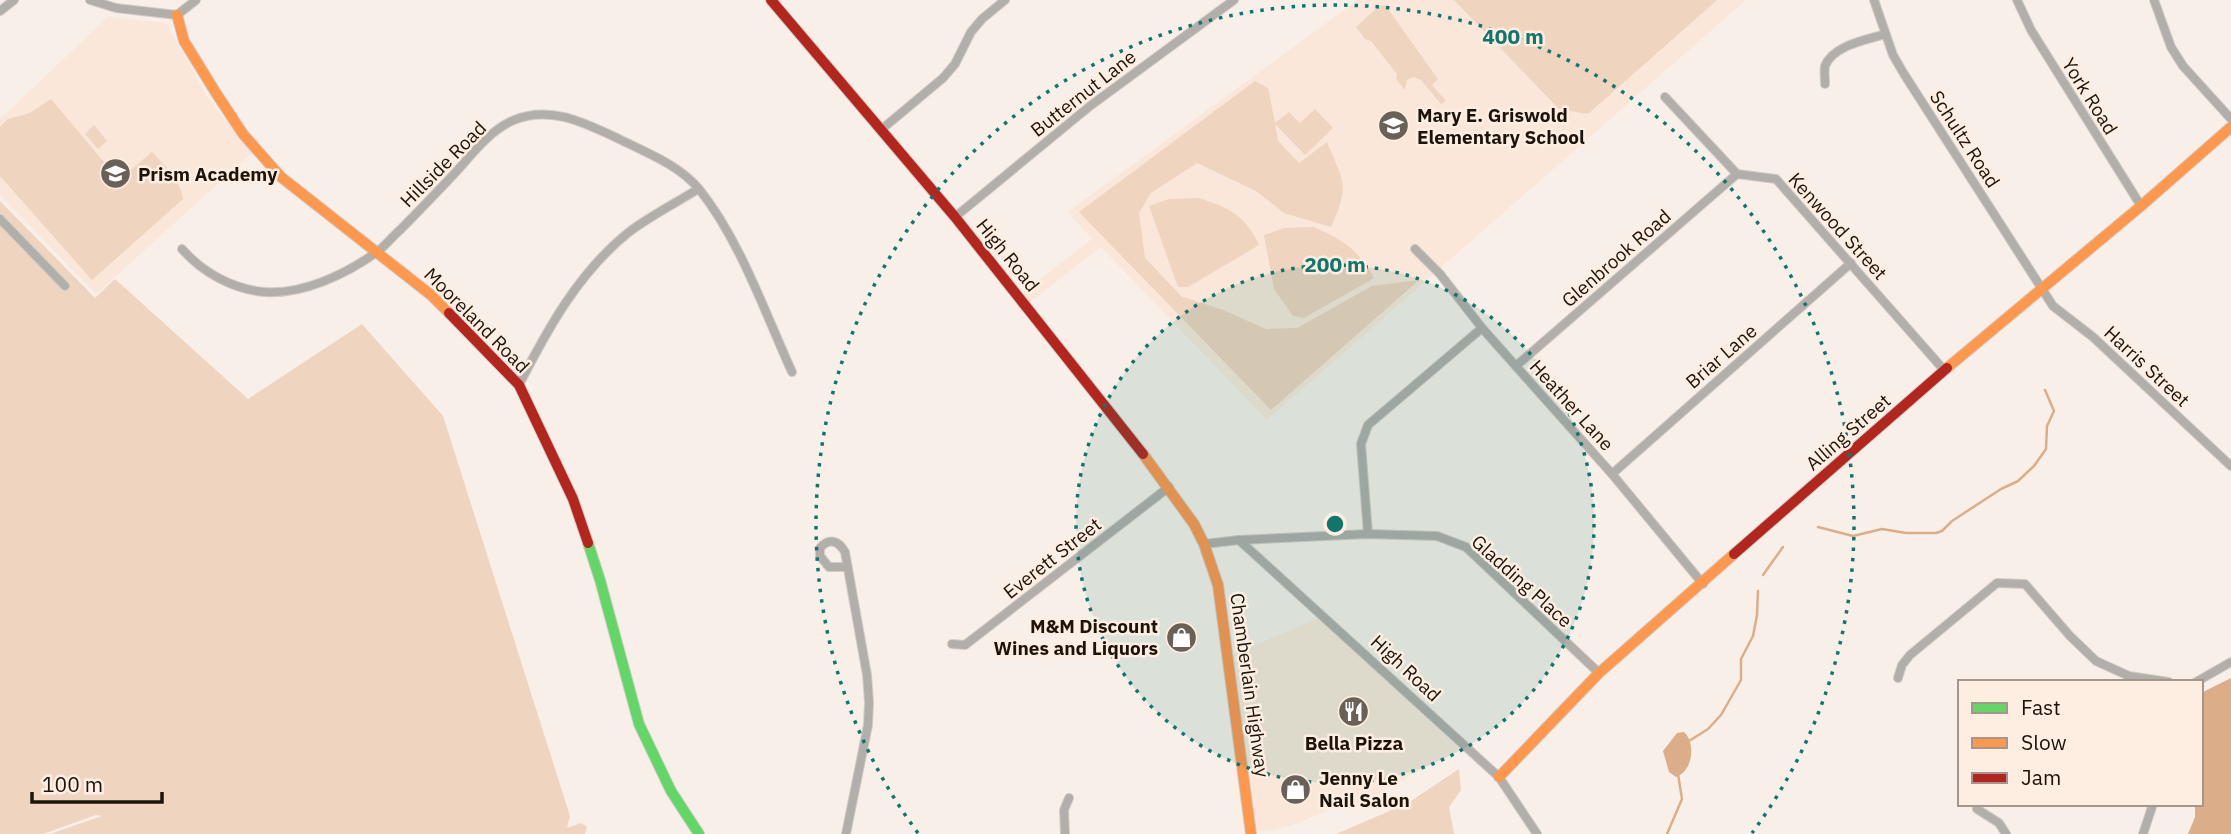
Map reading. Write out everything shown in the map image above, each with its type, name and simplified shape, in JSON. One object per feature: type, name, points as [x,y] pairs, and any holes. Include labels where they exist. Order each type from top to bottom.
[{"type":"street","points":[[0,11],[14,0]]},
{"type":"street","points":[[90,0],[116,8],[177,15],[196,0]]},
{"type":"street","name":"High Road","points":[[771,0],[955,217],[1169,487],[1204,544]]},
{"type":"street","points":[[882,129],[943,78],[955,64],[971,32],[1005,0]]},
{"type":"street","name":"Butternut Lane","points":[[955,217],[1090,106],[1234,0]]},
{"type":"street","name":"Schultz Road","points":[[1874,0],[1885,34],[1904,74],[2043,289]]},
{"type":"street","name":"York Road","points":[[2017,0],[2031,30],[2141,206]]},
{"type":"street","points":[[2154,0],[2171,47],[2183,66],[2231,119]]},
{"type":"street","name":"Mooreland Road","points":[[177,15],[184,41],[243,134],[281,177],[431,295],[519,385],[561,471],[584,531],[639,724],[671,791],[699,834]]},
{"type":"street","points":[[1825,84],[1825,67],[1832,56],[1849,46],[1885,34]]},
{"type":"street","points":[[1665,97],[1737,174]]},
{"type":"street","name":"Hillside Road","points":[[182,249],[193,261],[233,285],[252,291],[276,293],[310,286],[378,251],[488,138],[512,121],[542,113],[578,120],[686,175],[698,189],[712,206],[738,254],[792,372]]},
{"type":"street","name":"Alling Street","points":[[1500,777],[1599,673],[1944,370],[2043,289],[2231,127]]},
{"type":"street","name":"Kenwood Street","points":[[1737,174],[1776,178],[1944,370]]},
{"type":"street","name":"Glenbrook Road","points":[[1516,366],[1737,174]]},
{"type":"street","points":[[519,385],[566,300],[596,264],[630,232],[698,189]]},
{"type":"street","points":[[0,219],[65,286]]},
{"type":"street","name":"Heather Lane","points":[[1415,249],[1440,274],[1482,328],[1612,474],[1703,584]]},
{"type":"street","name":"Briar Lane","points":[[1612,474],[1851,262]]},
{"type":"street","name":"Harris Street","points":[[2043,289],[2053,306],[2093,337],[2231,466]]},
{"type":"street","points":[[1368,534],[1361,444],[1368,425],[1482,328]]},
{"type":"street","name":"Everett Street","points":[[952,644],[965,645],[1169,487]]},
{"type":"street","name":"Gladding Place","points":[[1204,544],[1368,534],[1437,536],[1466,547],[1599,673]]},
{"type":"street","name":"High Road","points":[[1239,540],[1500,777],[1537,834]]},
{"type":"street","name":"Chamberlain Highway","points":[[1204,544],[1222,604],[1251,834]]},
{"type":"street","points":[[846,834],[868,724],[869,702],[867,675],[847,567]]},
{"type":"street","points":[[1898,678],[1902,665],[1910,655],[1997,583],[2025,584],[2070,636],[2096,661],[2129,676],[2156,680]]},
{"type":"street","points":[[2200,680],[2231,662]]},
{"type":"street","points":[[1065,834],[1063,810],[1069,797]]},
{"type":"street","points":[[2143,834],[2152,806]]},
{"type":"street","points":[[1977,808],[1999,823],[2006,834]]},
{"type":"shaded area","name":"Mary E. Griswold Elementary School","points":[[1358,0],[1746,0],[1267,420],[1101,247],[1030,302],[1023,292],[1092,239],[1068,212]]},
{"type":"shaded area","points":[[1454,0],[1717,0],[1588,114],[1559,109]]},
{"type":"shaded area","points":[[1385,5],[1438,79],[1432,85],[1446,101],[1441,104],[1421,80],[1413,77],[1407,80],[1405,90],[1396,79],[1397,74],[1371,41],[1365,39],[1356,27],[1379,6]]},
{"type":"shaded area","name":"Prism Academy","points":[[108,17],[166,23],[208,98],[252,153],[96,294],[0,195],[0,119]]},
{"type":"shaded area","points":[[1255,81],[1268,88],[1275,123],[1289,112],[1300,123],[1315,109],[1333,128],[1305,155],[1275,124],[1278,141],[1299,163],[1327,142],[1341,176],[1343,192],[1331,227],[1284,213],[1256,191],[1197,163],[1151,193],[1139,213],[1145,258],[1181,296],[1223,310],[1266,329],[1297,328],[1372,286],[1419,280],[1271,410],[1079,212]]},
{"type":"shaded area","points":[[51,99],[119,180],[152,152],[175,179],[183,199],[92,280],[0,176],[0,127],[8,119],[30,113]]},
{"type":"shaded area","points":[[94,125],[107,141],[98,149],[85,134]]},
{"type":"shaded area","points":[[1199,198],[1235,214],[1248,226],[1259,245],[1188,287],[1178,287],[1149,206],[1169,199]]},
{"type":"shaded area","points":[[0,201],[95,298],[115,279],[248,399],[362,324],[443,416],[570,816],[567,828],[581,823],[587,827],[585,834],[50,834],[102,816],[96,815],[43,834],[0,834]]},
{"type":"shaded area","points":[[1314,227],[1349,246],[1374,278],[1304,318],[1293,316],[1274,289],[1264,235],[1284,228]]},
{"type":"shaded area","points":[[1318,618],[1459,749],[1346,811],[1341,805],[1298,823],[1274,830],[1256,831],[1233,655]]},
{"type":"shaded area","points":[[2231,678],[2231,834],[2188,834],[2195,817],[2195,806],[2203,806],[2203,692]]},
{"type":"shaded area","points":[[1684,732],[1690,743],[1691,756],[1686,769],[1676,777],[1669,772],[1663,751],[1677,733]]},
{"type":"shaded area","points":[[1459,769],[1461,790],[1449,807],[1454,834],[1336,834],[1408,803]]},
{"type":"waterway","points":[[1818,527],[1853,536],[1882,529],[1906,533],[1942,531],[1952,521],[2018,481],[2034,466],[2046,449],[2047,426],[2054,411],[2045,390]]},
{"type":"waterway","points":[[1763,575],[1783,547]]},
{"type":"waterway","points":[[1689,741],[1708,729],[1721,715],[1741,680],[1741,659],[1753,636],[1758,591]]},
{"type":"waterway","points":[[1667,834],[1682,799],[1678,774]]},
{"type":"traffic: fast","points":[[588,543],[639,724],[671,791],[699,834]]},
{"type":"traffic: slow","points":[[177,15],[184,41],[216,93],[243,134],[281,177],[431,295],[449,313]]},
{"type":"traffic: slow","points":[[1947,368],[2231,127]]},
{"type":"traffic: slow","points":[[1143,454],[1194,524],[1218,585],[1251,834]]},
{"type":"traffic: slow","points":[[1499,777],[1599,673],[1734,554]]},
{"type":"traffic: jam","points":[[771,0],[955,217],[1143,454]]},
{"type":"traffic: jam","points":[[449,313],[519,385],[573,499],[588,543]]},
{"type":"traffic: jam","points":[[1734,554],[1947,368]]},
{"type":"place","name":"Mary E. Griswold Elementary School","points":[[1394,126]]},
{"type":"place","name":"Prism Academy","points":[[115,174]]},
{"type":"place","name":"M&M Discount Wines and Liquors","points":[[1181,637]]},
{"type":"place","name":"Bella Pizza","points":[[1354,712]]},
{"type":"place","name":"Jenny Le Nail Salon","points":[[1296,789]]}]
